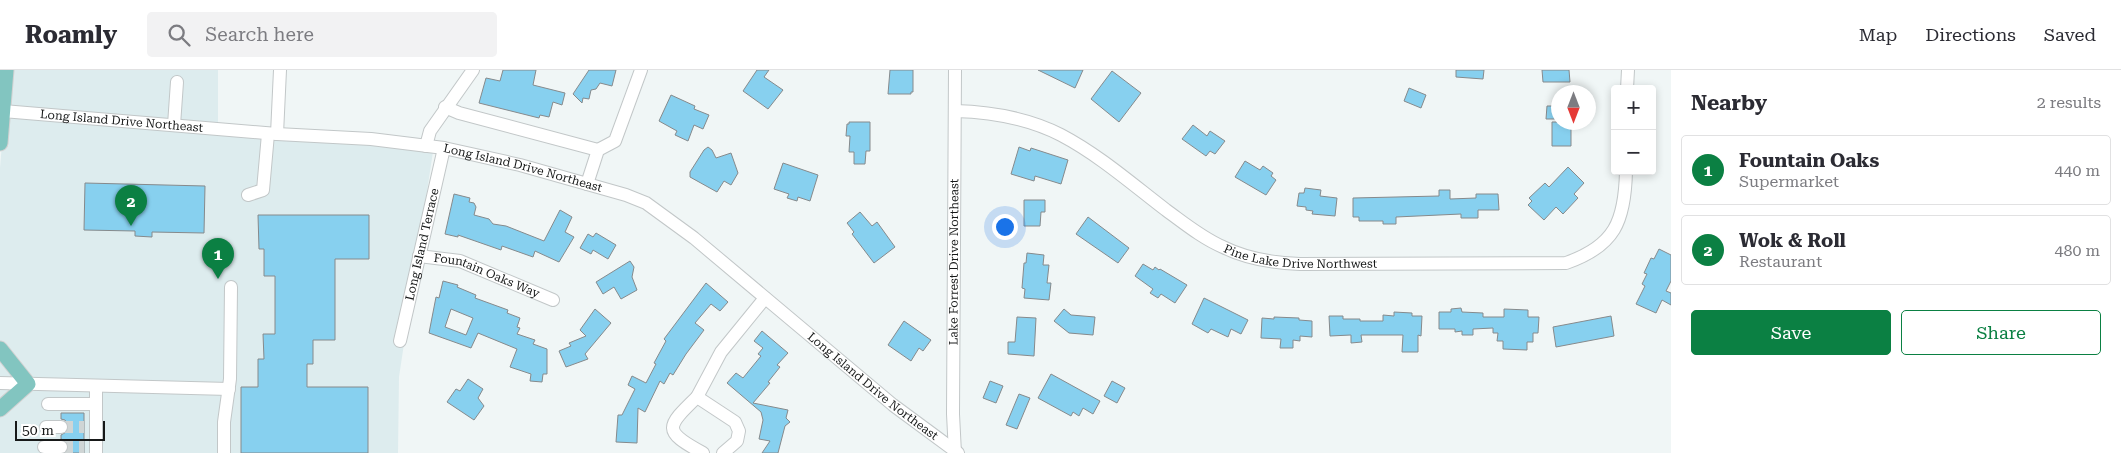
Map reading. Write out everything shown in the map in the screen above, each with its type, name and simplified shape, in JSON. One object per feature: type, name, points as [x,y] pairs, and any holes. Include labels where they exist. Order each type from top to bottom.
[{"type":"main road","points":[[0,143],[4,80]]},
{"type":"main road","points":[[0,349],[28,384],[0,409]]},
{"type":"street","points":[[248,195],[263,190],[280,70]]},
{"type":"street","points":[[426,146],[430,131],[445,107],[473,70]]},
{"type":"street","points":[[586,184],[598,150],[615,141],[641,70]]},
{"type":"street","name":"Lake Forrest Drive Northeast","points":[[955,70],[953,404],[956,452]]},
{"type":"street","points":[[1627,85],[1628,70]]},
{"type":"street","points":[[174,125],[177,82]]},
{"type":"street","points":[[445,107],[459,113],[598,150]]},
{"type":"street","name":"Long Island Drive Northeast","points":[[3,110],[272,134],[371,139],[444,148],[512,163],[626,195],[646,203],[694,238],[893,405],[956,452]]},
{"type":"street","name":"Pine Lake Drive Northwest","points":[[955,110],[1007,116],[1034,123],[1060,134],[1095,155],[1197,233],[1223,248],[1277,263],[1566,263],[1586,256],[1603,243],[1616,228],[1624,208],[1626,175]]},
{"type":"street","name":"Long Island Terrace","points":[[400,340],[444,148]]},
{"type":"street","name":"Fountain Oaks Way","points":[[419,256],[460,261],[553,300]]},
{"type":"street","points":[[224,453],[224,422],[229,389],[231,286]]},
{"type":"street","points":[[703,453],[681,442],[676,437],[673,426],[677,417],[697,397],[721,352],[766,298]]},
{"type":"street","points":[[0,383],[229,389]]},
{"type":"street","points":[[92,449],[90,427],[96,404],[96,386]]},
{"type":"street","points":[[697,397],[735,422],[739,431],[737,441],[723,453]]},
{"type":"street","points":[[48,404],[96,404]]},
{"type":"street","points":[[46,427],[61,427]]},
{"type":"street","points":[[44,447],[61,447]]},
{"type":"shaded area","points":[[8,70],[218,70],[218,129],[434,145],[399,377],[398,453],[0,453],[0,168]]},
{"type":"building","points":[[503,70],[536,70],[533,85],[565,93],[562,105],[553,102],[549,117],[540,115],[539,118],[479,103],[486,78],[500,81]]},
{"type":"building","points":[[589,70],[616,70],[612,86],[600,83],[596,89],[591,90],[589,99],[583,98],[582,103],[573,94]]},
{"type":"building","points":[[757,70],[769,70],[764,77],[783,90],[768,109],[743,91]]},
{"type":"building","points":[[890,70],[913,70],[913,92],[911,94],[888,94]]},
{"type":"building","points":[[1038,70],[1083,70],[1075,88]]},
{"type":"building","points":[[1456,70],[1484,70],[1483,79],[1456,77]]},
{"type":"building","points":[[1542,70],[1569,70],[1570,82],[1543,82]]},
{"type":"building","points":[[1112,71],[1141,93],[1119,122],[1091,99]]},
{"type":"building","points":[[1409,88],[1426,95],[1421,108],[1404,101]]},
{"type":"building","points":[[671,95],[695,106],[694,109],[709,115],[703,129],[694,125],[688,141],[675,135],[677,131],[659,121]]},
{"type":"building","points":[[1547,106],[1551,106],[1551,119],[1546,119]]},
{"type":"building","points":[[849,122],[870,122],[870,151],[866,151],[865,164],[854,164],[854,152],[849,152],[850,136],[846,136],[847,124]]},
{"type":"building","points":[[1193,125],[1207,136],[1210,131],[1225,141],[1215,154],[1210,151],[1206,156],[1182,139]]},
{"type":"building","points":[[1552,130],[1571,130],[1571,146],[1552,146]]},
{"type":"building","points":[[708,147],[716,158],[731,153],[738,173],[731,185],[724,181],[717,192],[690,177],[690,172]]},
{"type":"building","points":[[1019,147],[1030,151],[1031,148],[1068,160],[1061,184],[1035,176],[1034,181],[1011,174]]},
{"type":"building","points":[[1245,161],[1260,170],[1263,166],[1273,173],[1271,176],[1276,180],[1266,195],[1235,177]]},
{"type":"building","points":[[783,163],[818,175],[810,201],[798,197],[797,201],[787,198],[789,194],[774,189]]},
{"type":"building","points":[[1568,167],[1584,183],[1574,194],[1578,198],[1563,214],[1556,207],[1544,220],[1528,205],[1532,201],[1529,198],[1545,183],[1549,187]]},
{"type":"building","points":[[85,183],[205,186],[204,233],[152,232],[152,237],[135,236],[135,231],[84,230]]},
{"type":"building","points":[[1305,188],[1321,190],[1320,196],[1337,198],[1335,216],[1312,214],[1313,211],[1306,210],[1306,207],[1297,206],[1299,193],[1304,193]]},
{"type":"building","points":[[1439,190],[1450,190],[1450,199],[1476,198],[1476,194],[1498,194],[1499,210],[1478,210],[1478,218],[1461,218],[1461,214],[1396,217],[1396,224],[1383,224],[1383,221],[1359,221],[1359,217],[1353,217],[1353,198],[1439,196]]},
{"type":"building","points":[[454,194],[470,198],[469,202],[474,203],[476,207],[474,215],[489,219],[493,224],[506,226],[544,241],[560,210],[572,217],[565,232],[574,237],[559,262],[535,251],[533,257],[502,246],[501,250],[458,235],[458,237],[445,234]]},
{"type":"building","points":[[1024,200],[1045,200],[1045,212],[1041,212],[1040,226],[1024,226]]},
{"type":"building","points":[[860,212],[872,226],[877,222],[895,247],[874,263],[852,234],[854,232],[847,223]]},
{"type":"building","points":[[258,215],[369,215],[369,259],[335,259],[335,340],[313,340],[313,364],[307,364],[307,387],[368,387],[368,453],[241,453],[241,387],[258,387],[258,359],[264,359],[263,334],[275,334],[275,276],[264,276],[264,249],[259,249]]},
{"type":"building","points":[[1088,217],[1129,248],[1118,263],[1076,234]]},
{"type":"building","points":[[596,233],[616,245],[608,259],[593,250],[591,254],[580,248],[588,234],[593,237]]},
{"type":"building","points":[[1659,249],[1671,255],[1671,281],[1666,291],[1671,293],[1671,305],[1662,300],[1656,313],[1636,304],[1645,286],[1642,284],[1647,274],[1644,273],[1651,258],[1654,259]]},
{"type":"building","points":[[1027,253],[1044,255],[1043,265],[1049,265],[1047,283],[1051,283],[1049,300],[1024,298],[1025,289],[1022,288],[1024,263],[1026,263]]},
{"type":"building","points":[[630,261],[634,267],[632,277],[637,290],[621,299],[614,287],[603,294],[596,282]]},
{"type":"building","points":[[1143,264],[1153,270],[1155,267],[1160,269],[1187,285],[1175,303],[1161,294],[1158,298],[1150,293],[1153,289],[1135,276]]},
{"type":"building","points":[[443,281],[458,285],[457,287],[476,295],[475,298],[508,310],[507,313],[520,318],[517,327],[520,328],[517,334],[535,340],[533,344],[547,349],[547,374],[543,374],[542,382],[530,381],[531,374],[510,367],[517,349],[478,333],[471,348],[429,333],[436,297],[439,298]],"holes":[[[451,309],[473,318],[466,335],[445,327]]]},
{"type":"building","points":[[706,283],[728,302],[720,311],[711,304],[695,323],[704,330],[673,375],[670,373],[664,384],[660,381],[645,412],[638,408],[637,443],[616,442],[618,415],[622,415],[635,389],[628,385],[632,376],[646,383],[666,341],[664,339]]},
{"type":"building","points":[[1204,298],[1248,320],[1241,334],[1231,329],[1228,337],[1211,329],[1208,333],[1192,324]]},
{"type":"building","points":[[1461,308],[1462,312],[1483,313],[1483,317],[1504,317],[1504,309],[1528,310],[1528,317],[1539,317],[1538,333],[1533,333],[1533,342],[1527,342],[1527,350],[1503,349],[1503,341],[1497,341],[1498,333],[1493,333],[1493,328],[1473,329],[1473,335],[1462,335],[1462,331],[1455,332],[1455,329],[1439,329],[1439,312],[1451,312],[1451,309]]},
{"type":"building","points":[[595,309],[611,323],[585,354],[588,359],[566,367],[559,351],[571,346],[569,343],[586,336],[580,330]]},
{"type":"building","points":[[1064,309],[1071,315],[1095,317],[1093,335],[1069,333],[1054,321]]},
{"type":"building","points":[[1394,312],[1412,313],[1412,316],[1422,316],[1421,336],[1418,335],[1418,352],[1402,352],[1403,335],[1361,335],[1362,342],[1351,343],[1351,335],[1330,336],[1329,316],[1343,316],[1343,319],[1360,319],[1360,321],[1383,321],[1383,315],[1394,316]]},
{"type":"building","points":[[1611,316],[1614,336],[1556,347],[1553,327]]},
{"type":"building","points":[[1017,317],[1036,318],[1034,356],[1008,354],[1008,342],[1015,342]]},
{"type":"building","points":[[1274,317],[1299,318],[1299,320],[1312,321],[1312,337],[1300,336],[1300,341],[1293,340],[1293,348],[1280,348],[1281,339],[1261,338],[1262,318],[1274,319]]},
{"type":"building","points":[[904,321],[931,340],[923,351],[919,348],[911,361],[888,345]]},
{"type":"building","points":[[762,331],[788,353],[777,365],[780,367],[768,382],[770,383],[753,403],[788,410],[786,418],[790,422],[785,426],[778,453],[762,453],[770,441],[759,439],[763,420],[761,412],[727,383],[736,373],[743,378],[761,356],[758,354],[763,348],[754,341]]},
{"type":"building","points":[[1051,374],[1100,401],[1093,414],[1083,408],[1079,416],[1073,412],[1071,416],[1038,398]]},
{"type":"building","points":[[468,379],[483,389],[478,398],[484,406],[474,420],[447,402],[456,389],[460,391]]},
{"type":"building","points":[[990,381],[1003,386],[996,403],[983,398]]},
{"type":"building","points":[[1112,381],[1125,388],[1117,403],[1104,396]]},
{"type":"building","points":[[1019,394],[1030,398],[1017,429],[1006,425]]},
{"type":"building","points":[[61,413],[84,413],[84,453],[66,453],[69,447],[68,443],[61,439],[61,435],[68,431],[69,427],[65,420],[61,419]]},
{"type":"tunnel","points":[[61,427],[84,427]]},
{"type":"tunnel","points":[[61,447],[84,447]]},
{"type":"place","name":"Wok & Roll","points":[[131,226]]},
{"type":"place","name":"Fountain Oaks","points":[[218,279]]}]
